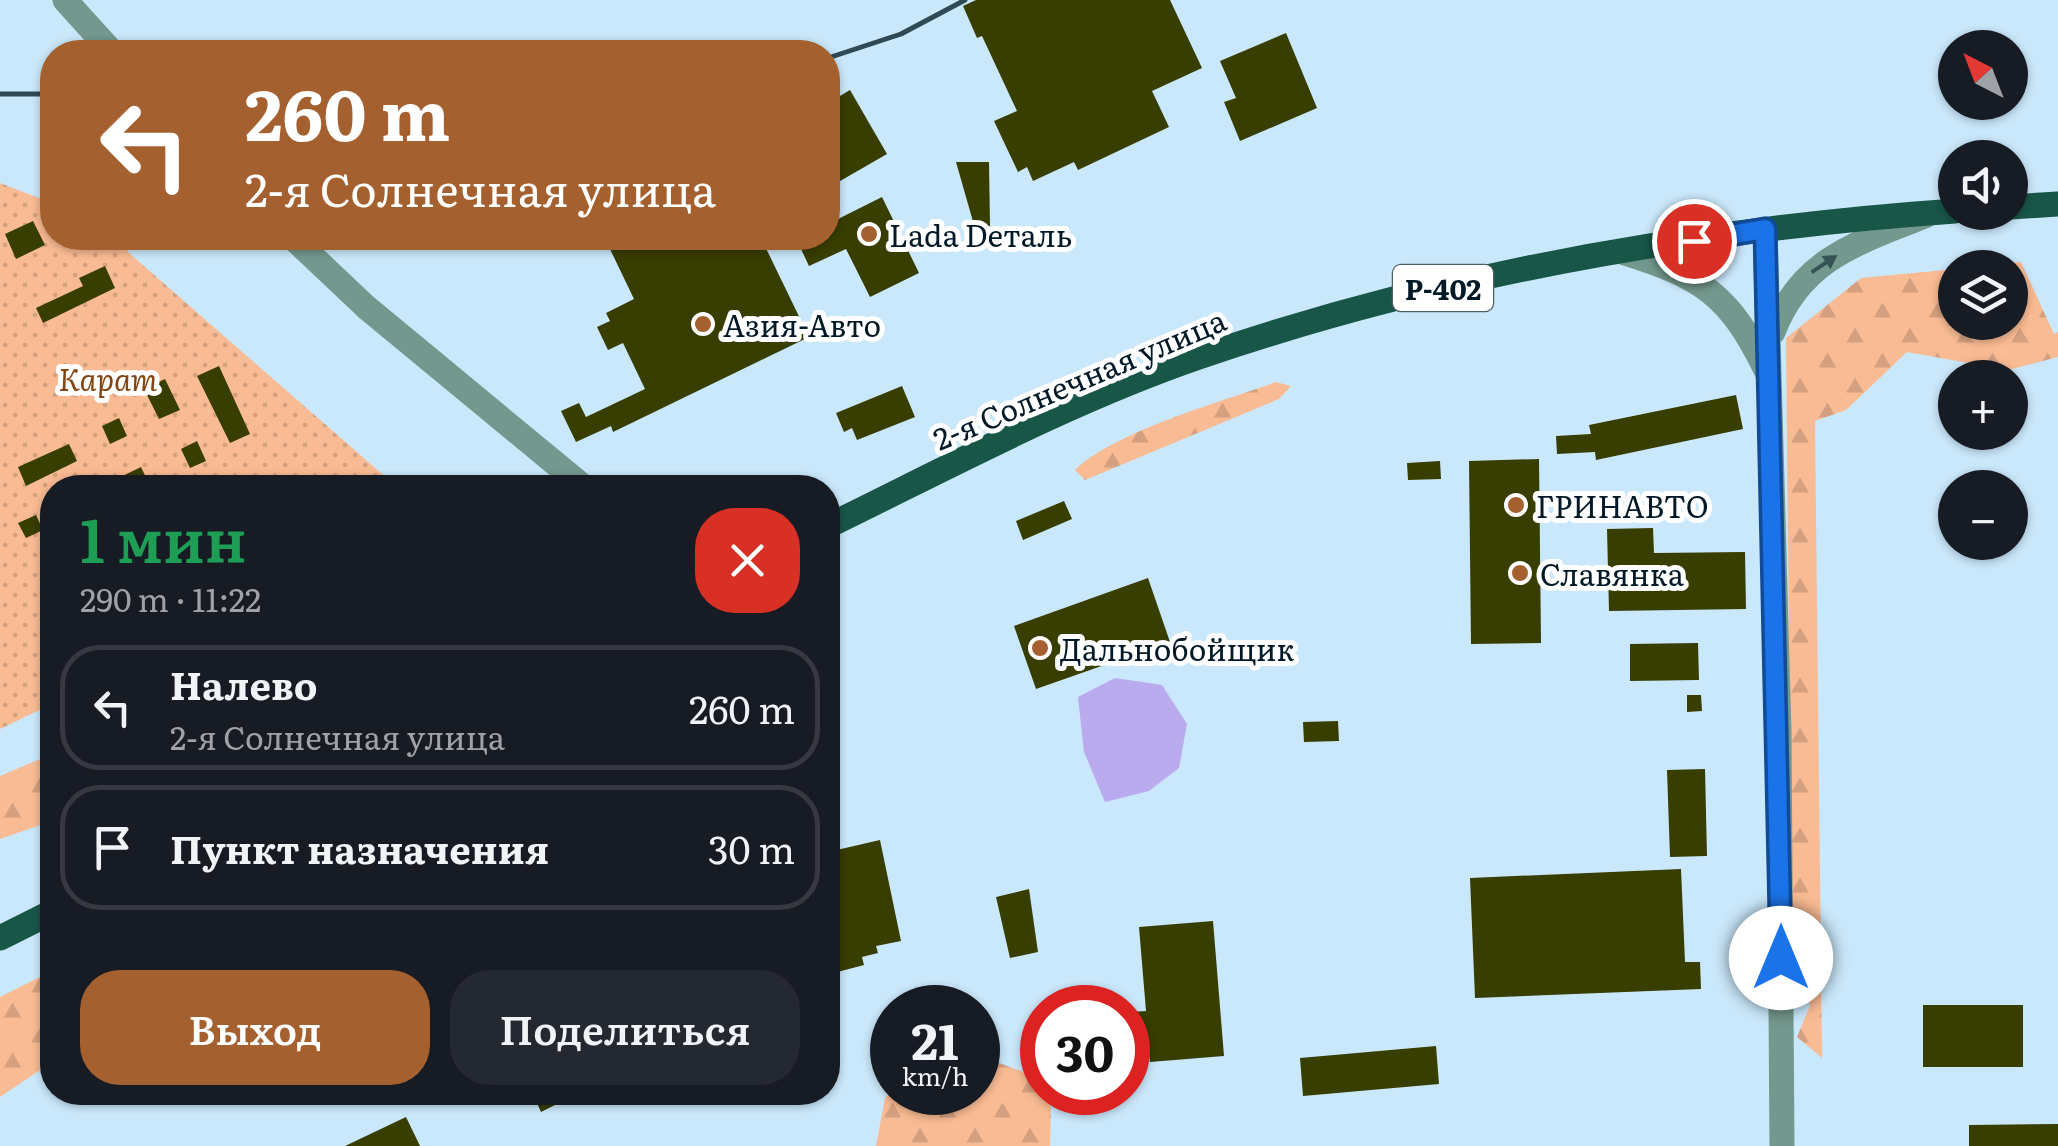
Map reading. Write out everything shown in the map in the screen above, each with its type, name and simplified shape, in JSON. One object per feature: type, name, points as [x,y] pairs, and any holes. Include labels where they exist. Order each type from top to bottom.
[{"type":"main road","points":[[2028,206],[2058,204]]},
{"type":"main road","name":"2-я Солнечная улица","points":[[840,520],[1038,426],[1196,358],[1395,298],[1622,252],[1765,229],[1938,212]]},
{"type":"main road","points":[[0,938],[40,918]]},
{"type":"street","points":[[64,0],[101,40]]},
{"type":"street","points":[[1769,342],[1782,309],[1808,274],[1866,240],[1938,214]]},
{"type":"street","points":[[1765,229],[1782,1146]]},
{"type":"street","points":[[306,250],[366,307],[569,475]]},
{"type":"street","points":[[1622,252],[1693,280],[1722,300],[1739,317],[1770,377]]},
{"type":"green space","name":"Карат","points":[[0,183],[40,198],[40,250],[127,250],[383,475],[40,475],[40,710],[0,729]]},
{"type":"green space","points":[[1938,271],[1938,340],[2028,340],[2028,277],[2054,334],[2058,332],[2058,357],[2028,365],[2028,360],[1952,360],[1907,352],[1846,410],[1815,421],[1822,1058],[1797,1037],[1810,1006],[1792,957],[1786,338],[1861,278]]},
{"type":"green space","points":[[1276,382],[1291,386],[1279,399],[1085,480],[1075,470],[1142,430]]},
{"type":"green space","points":[[40,759],[40,825],[0,839],[0,776]]},
{"type":"green space","points":[[40,977],[40,1070],[0,1097],[0,997]]},
{"type":"green space","points":[[1000,1063],[1020,1071],[1020,1115],[1051,1115],[1050,1146],[876,1146],[882,1115],[1000,1115]]},
{"type":"shaded area","points":[[1115,678],[1162,685],[1187,724],[1179,768],[1149,791],[1105,802],[1084,752],[1078,697]]},
{"type":"building","points":[[976,0],[1170,0],[1202,68],[1152,91],[1169,127],[1078,170],[1074,162],[1033,181],[1027,167],[1018,172],[994,121],[1017,111],[982,36],[977,38],[963,6]]},
{"type":"building","points":[[1286,33],[1317,108],[1240,141],[1224,102],[1236,98],[1220,61]]},
{"type":"building","points":[[850,90],[887,154],[840,181],[840,96]]},
{"type":"building","points":[[956,162],[989,162],[990,226],[974,225]]},
{"type":"building","points":[[882,197],[919,273],[870,297],[846,249],[809,266],[801,250],[840,250],[840,218]]},
{"type":"building","points":[[33,221],[40,235],[40,247],[16,259],[5,234]]},
{"type":"building","name":"Азия-Авто","points":[[610,250],[767,250],[809,337],[613,432],[611,426],[576,442],[561,411],[579,403],[586,417],[645,389],[623,343],[608,350],[597,327],[610,321],[606,313],[634,299]]},
{"type":"building","points":[[105,266],[115,288],[43,323],[36,308],[83,286],[79,278]]},
{"type":"building","points":[[219,366],[250,434],[230,443],[197,376]]},
{"type":"building","points":[[165,379],[180,410],[159,419],[144,389]]},
{"type":"building","points":[[902,386],[915,417],[857,440],[852,428],[844,432],[836,413]]},
{"type":"building","points":[[1736,395],[1743,429],[1596,460],[1595,452],[1557,454],[1556,436],[1591,434],[1589,425]]},
{"type":"building","points":[[119,418],[127,436],[110,444],[102,426]]},
{"type":"building","points":[[197,441],[206,461],[190,468],[181,449]]},
{"type":"building","points":[[69,444],[77,461],[40,475],[40,479],[26,486],[18,467]]},
{"type":"building","points":[[1539,459],[1541,643],[1471,644],[1469,461]]},
{"type":"building","points":[[1440,461],[1441,479],[1408,480],[1407,463]]},
{"type":"building","points":[[141,467],[145,475],[125,475]]},
{"type":"building","points":[[1064,501],[1072,519],[1023,540],[1016,521]]},
{"type":"building","points":[[36,515],[40,531],[26,538],[18,523]]},
{"type":"building","points":[[1653,528],[1654,553],[1745,552],[1746,609],[1609,611],[1607,529]]},
{"type":"building","points":[[1148,578],[1170,642],[1036,689],[1014,626]]},
{"type":"building","points":[[1698,643],[1699,680],[1630,681],[1630,644]]},
{"type":"building","points":[[1687,695],[1701,695],[1702,711],[1687,712]]},
{"type":"building","points":[[1338,721],[1339,741],[1304,742],[1303,722]]},
{"type":"building","points":[[1705,769],[1707,856],[1670,857],[1667,770]]},
{"type":"building","points":[[880,840],[901,941],[876,946],[878,953],[862,957],[864,965],[840,971],[840,849]]},
{"type":"building","points":[[1681,869],[1685,962],[1700,962],[1701,989],[1475,998],[1470,878]]},
{"type":"building","points":[[1029,889],[1038,952],[1010,958],[996,897]]},
{"type":"building","points":[[1213,921],[1224,1056],[1150,1062],[1150,985],[1144,985],[1139,927]]},
{"type":"building","points":[[1923,1005],[2023,1005],[2023,1067],[1923,1067]]},
{"type":"building","points":[[1436,1046],[1439,1084],[1303,1096],[1300,1058]]},
{"type":"building","points":[[406,1117],[420,1146],[345,1146]]},
{"type":"building","points":[[2058,1124],[2058,1146],[1969,1146],[1969,1125]]},
{"type":"railway","points":[[840,54],[901,34],[965,0]]},
{"type":"railway","points":[[0,94],[40,94]]},
{"type":"place","name":"Lada Dеталь","points":[[869,234]]},
{"type":"place","name":"Азия-Авто","points":[[703,324]]},
{"type":"place","name":"ГРИНАВТО","points":[[1516,505]]},
{"type":"place","name":"Славянка","points":[[1520,573]]},
{"type":"place","name":"Дальнобойщик","points":[[1040,648]]},
{"type":"route","points":[[1694,241],[1765,229],[1781,958]]}]
